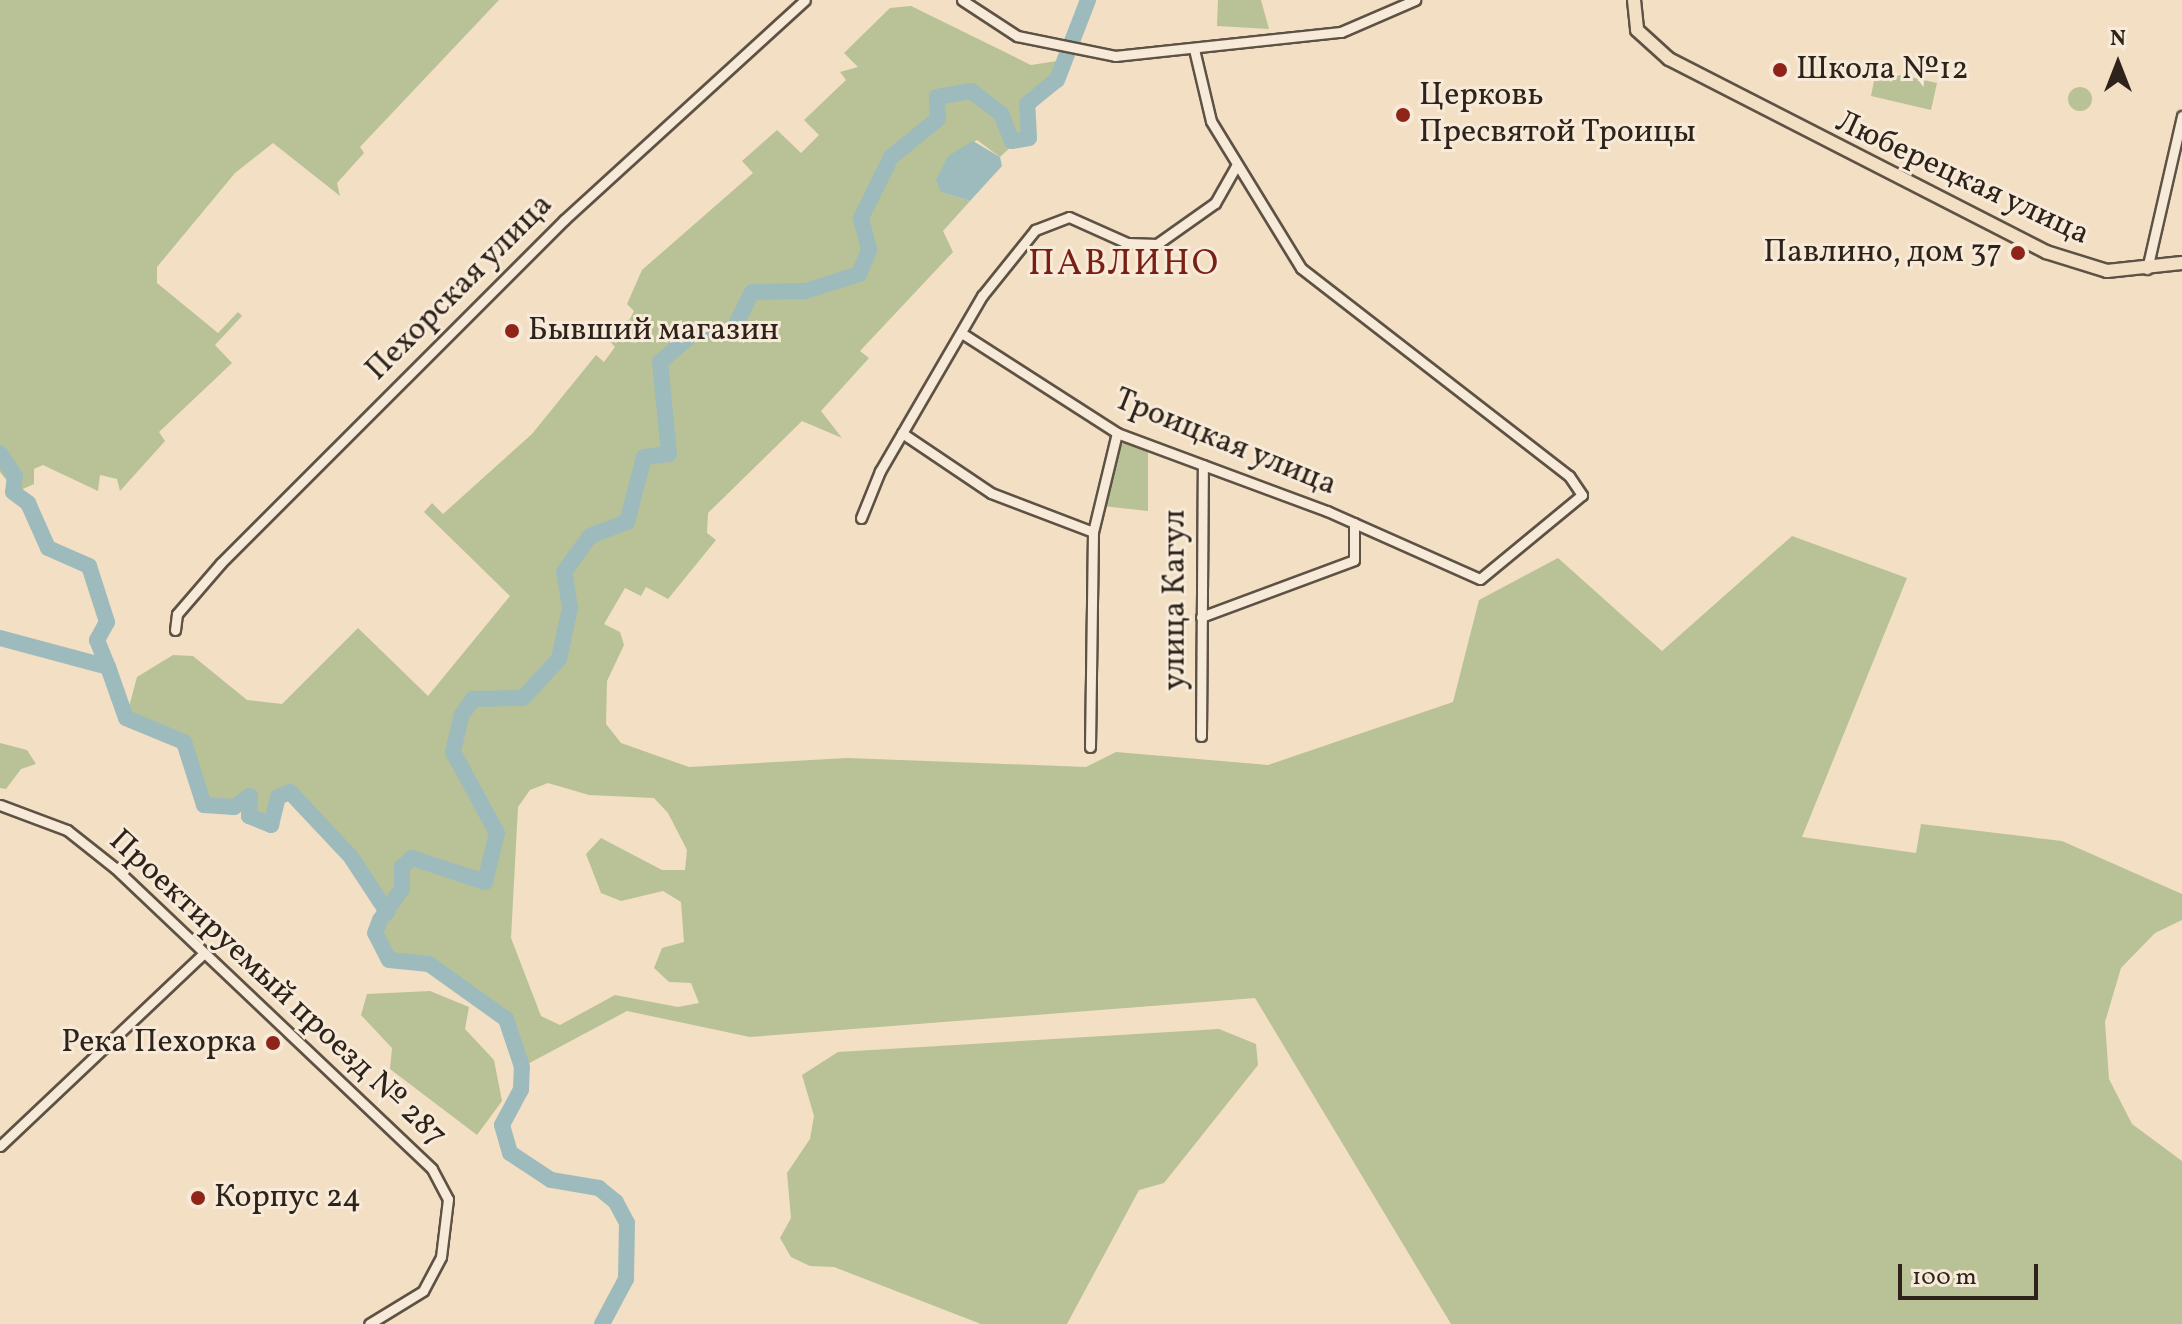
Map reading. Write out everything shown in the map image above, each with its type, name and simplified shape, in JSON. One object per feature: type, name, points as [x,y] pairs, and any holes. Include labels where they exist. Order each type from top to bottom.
[{"type":"main road","name":"Люберецкая улица","points":[[1634,0],[1637,30],[1653,47],[1787,123],[2068,262],[2107,271],[2182,263]]},
{"type":"street","name":"Пехорская улица","points":[[175,630],[177,614],[213,572],[571,213],[805,0]]},
{"type":"street","points":[[962,0],[991,23],[1050,46],[1078,53],[1194,49],[1341,32],[1415,0]]},
{"type":"street","points":[[861,518],[902,433],[993,280],[1048,220],[1069,217],[1127,243],[1157,244],[1215,203],[1236,166],[1211,121],[1194,49]]},
{"type":"street","points":[[2147,269],[2182,116]]},
{"type":"street","name":"Троицкая улица","points":[[963,334],[1117,433],[1354,523],[1480,579],[1582,495],[1575,482],[1312,278],[1272,230],[1236,166]]},
{"type":"street","points":[[902,433],[991,493],[1093,532]]},
{"type":"street","points":[[1090,747],[1093,532],[1117,433]]},
{"type":"street","name":"улица Кагул","points":[[1201,736],[1203,465]]},
{"type":"street","points":[[1201,617],[1354,560],[1354,523]]},
{"type":"street","name":"Проектируемый проезд № 287","points":[[0,805],[67,830],[432,1169],[448,1199],[434,1275],[423,1291],[369,1324]]},
{"type":"street","points":[[0,1146],[203,954]]},
{"type":"green space","points":[[0,0],[499,0],[360,147],[364,153],[337,183],[340,196],[273,143],[235,173],[157,267],[157,283],[218,333],[238,312],[242,316],[215,345],[232,363],[159,432],[165,441],[120,491],[117,479],[100,475],[98,491],[43,465],[34,469],[34,484],[16,492],[0,472]]},
{"type":"green space","points":[[1218,0],[1261,0],[1269,29],[1217,26]]},
{"type":"green space","points":[[911,6],[1031,65],[1057,61],[1052,77],[1029,92],[1026,133],[1000,157],[977,140],[947,159],[941,192],[970,201],[943,231],[953,252],[860,351],[869,358],[821,411],[842,438],[802,421],[708,513],[707,533],[716,540],[668,599],[646,587],[641,596],[625,588],[604,624],[620,632],[624,645],[607,681],[606,724],[621,743],[689,767],[847,758],[1086,767],[1116,752],[1268,765],[1453,702],[1479,600],[1558,558],[1662,651],[1792,536],[1907,578],[1802,837],[1916,853],[1921,824],[2062,841],[2182,894],[2182,920],[2155,933],[2121,968],[2105,1022],[2109,1079],[2132,1124],[2182,1161],[2182,1324],[1451,1324],[1255,998],[750,1037],[627,1011],[522,1067],[506,1019],[429,964],[389,960],[375,933],[386,911],[351,857],[290,792],[278,797],[271,825],[249,816],[250,796],[234,807],[204,805],[184,741],[126,718],[137,677],[173,655],[193,656],[247,700],[282,704],[358,628],[428,696],[510,596],[424,512],[432,503],[443,514],[532,434],[596,355],[604,362],[615,347],[605,336],[630,319],[634,311],[627,304],[642,270],[753,173],[742,161],[777,130],[801,153],[819,135],[804,120],[846,80],[840,72],[858,67],[844,53],[890,8]],"holes":[[[548,783],[589,795],[654,798],[668,813],[687,850],[685,870],[662,870],[601,838],[586,854],[601,893],[621,901],[663,891],[681,902],[684,942],[662,948],[654,968],[669,982],[691,983],[699,1003],[678,1007],[615,995],[560,1025],[541,1016],[511,938],[518,807],[530,790]]]},
{"type":"green space","points":[[1901,75],[1937,83],[1931,110],[1871,96],[1874,81]]},
{"type":"green space","points":[[2080,87],[2091,94],[2092,99],[2085,110],[2080,111],[2069,104],[2068,99],[2075,88]]},
{"type":"green space","points":[[1129,441],[1148,448],[1148,511],[1102,506],[1117,446]]},
{"type":"green space","points":[[0,743],[27,750],[36,764],[21,769],[6,789],[0,788]]},
{"type":"green space","points":[[430,991],[469,1007],[465,1029],[494,1060],[502,1101],[477,1135],[390,1069],[392,1048],[361,1015],[367,994]]},
{"type":"green space","points":[[1219,1029],[1256,1044],[1258,1065],[1164,1183],[1139,1190],[1067,1324],[981,1324],[834,1267],[810,1266],[791,1257],[780,1238],[791,1218],[787,1173],[810,1139],[814,1116],[802,1075],[838,1052]]},
{"type":"water","points":[[973,141],[1000,157],[1002,166],[970,201],[941,192],[936,180],[948,156]]},
{"type":"waterway","points":[[602,1324],[626,1279],[627,1223],[616,1202],[599,1188],[551,1180],[510,1153],[502,1125],[521,1090],[522,1067],[506,1019],[429,964],[389,960],[375,933],[380,920],[402,889],[402,867],[412,858],[485,882],[497,833],[453,752],[461,716],[473,699],[523,698],[559,659],[570,608],[564,572],[590,536],[627,522],[644,457],[669,454],[660,362],[694,333],[733,330],[752,292],[806,291],[859,274],[869,250],[861,218],[891,157],[938,119],[937,97],[971,91],[1001,114],[1012,141],[1029,138],[1027,104],[1057,80],[1088,0]]},
{"type":"waterway","points":[[0,453],[15,476],[13,492],[28,503],[48,548],[89,566],[107,622],[97,640],[108,667]]},
{"type":"waterway","points":[[0,638],[108,667],[126,718],[184,742],[204,805],[234,807],[250,796],[249,816],[271,825],[278,797],[290,792],[351,857],[387,912]]},
{"type":"place","name":"Школа №12","points":[[1780,70]]},
{"type":"place","name":"Церковь Пресвятой Троицы","points":[[1403,115]]},
{"type":"place","name":"Павлино, дом 37","points":[[2018,253]]},
{"type":"place","name":"Бывший магазин","points":[[512,331]]},
{"type":"place","name":"Река Пехорка","points":[[273,1043]]},
{"type":"place","name":"Корпус 24","points":[[198,1198]]},
{"type":"district","name":"ПАВЛИНО","points":[[1124,266]]}]
